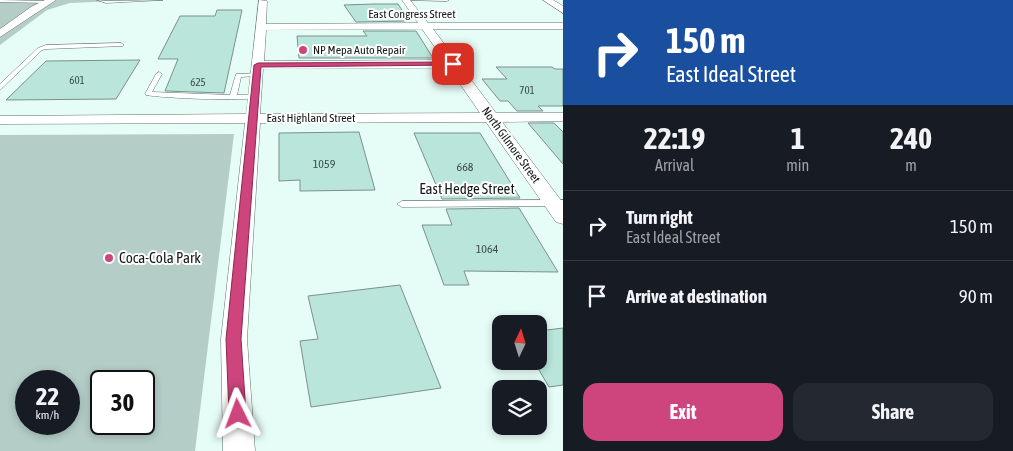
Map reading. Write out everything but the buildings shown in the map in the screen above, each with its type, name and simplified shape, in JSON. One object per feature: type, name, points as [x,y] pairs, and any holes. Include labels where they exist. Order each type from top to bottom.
[{"type":"street","name":"North Gilmore Street","points":[[406,0],[491,117],[558,203],[563,217]]},
{"type":"street","points":[[548,0],[563,10]]},
{"type":"street","points":[[0,34],[49,1]]},
{"type":"street","points":[[239,451],[234,339],[263,1]]},
{"type":"street","name":"East Congress Street","points":[[261,27],[563,26]]},
{"type":"street","points":[[257,69],[453,64]]},
{"type":"street","name":"East Highland Street","points":[[0,120],[254,108],[491,117],[563,117]]},
{"type":"lane","points":[[99,0],[112,2],[161,0]]},
{"type":"lane","points":[[406,0],[447,0]]},
{"type":"lane","points":[[0,2],[49,1]]},
{"type":"lane","points":[[0,88],[46,46],[121,44]]},
{"type":"lane","points":[[233,96],[238,75],[257,69]]},
{"type":"lane","points":[[159,74],[148,94],[233,96],[254,108]]},
{"type":"lane","name":"East Hedge Street","points":[[402,204],[558,203]]},
{"type":"shaded area","points":[[0,0],[139,0],[70,3],[47,10],[0,45]]},
{"type":"shaded area","name":"Coca-Cola Park","points":[[234,134],[195,451],[0,451],[0,135]]},
{"type":"place","name":"NP Mepa Auto Repair","points":[[303,50]]},
{"type":"place","name":"Coca-Cola Park","points":[[109,258]]},
{"type":"route","points":[[238,414],[234,339],[258,65],[453,64]]}]
